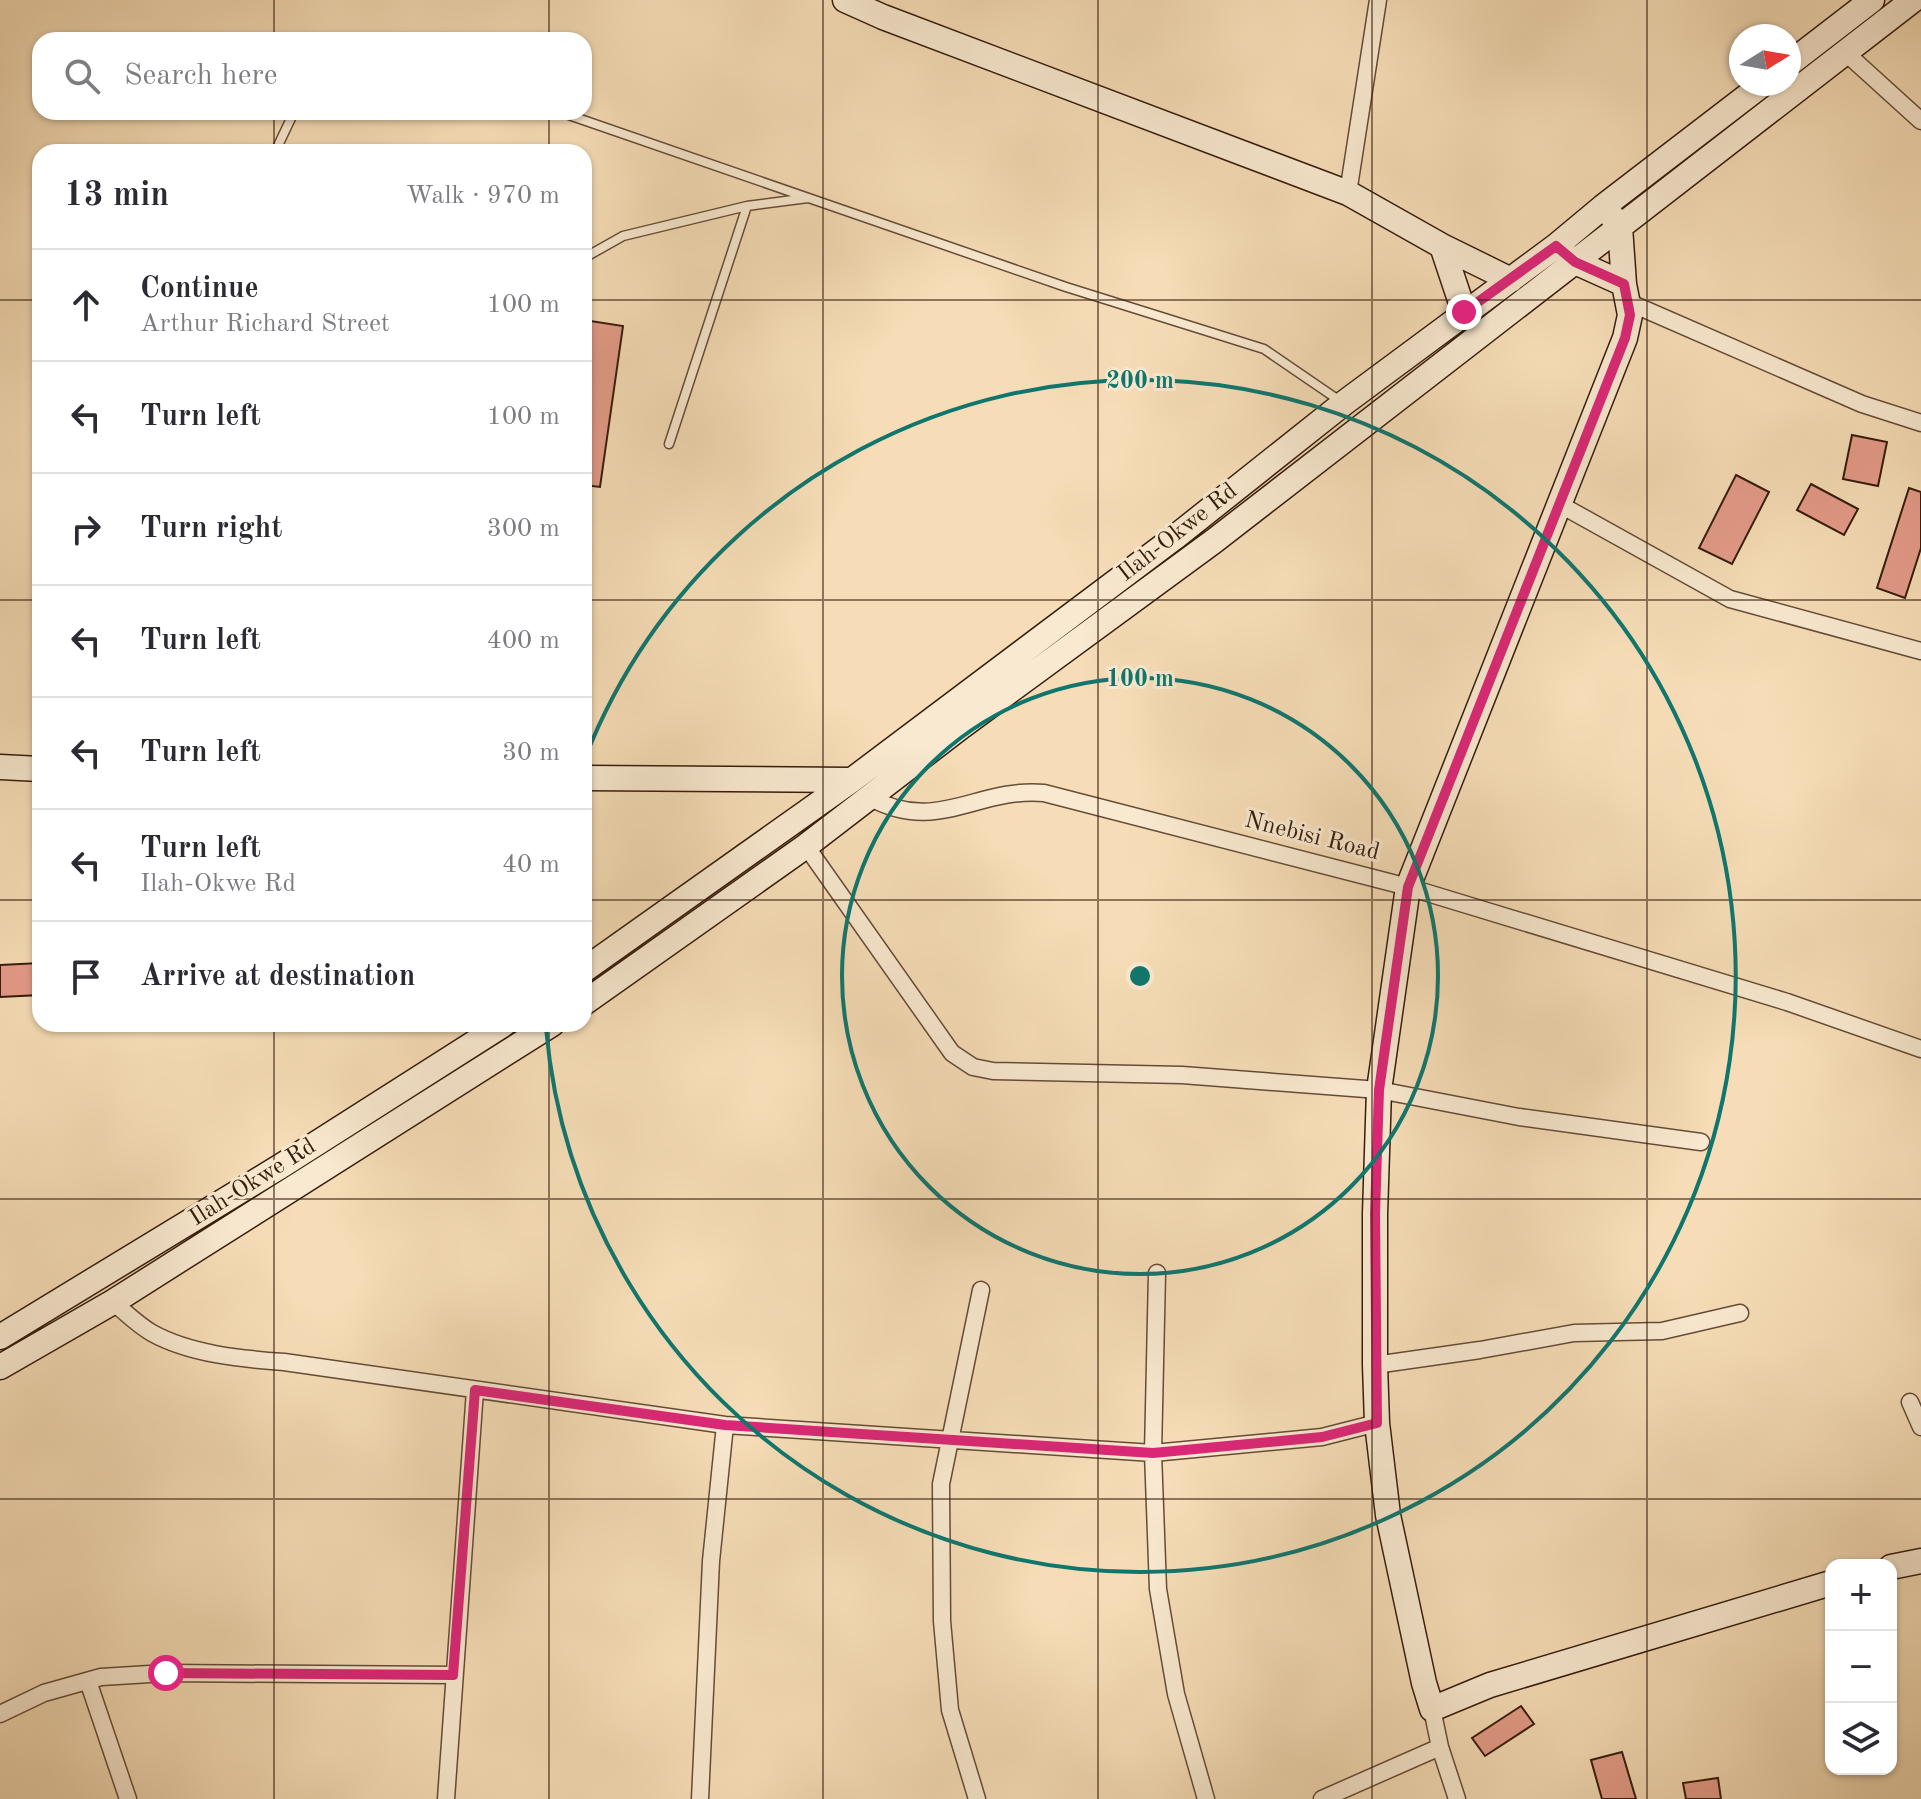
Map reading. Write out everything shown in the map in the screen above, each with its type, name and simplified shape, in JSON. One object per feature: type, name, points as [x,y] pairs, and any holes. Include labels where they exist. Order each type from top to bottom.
[{"type":"main road","points":[[845,0],[1348,193],[1442,246],[1511,280]]},
{"type":"main road","points":[[1801,55],[1872,0]]},
{"type":"main road","points":[[592,997],[806,846],[860,788],[1214,541],[1913,0]]},
{"type":"main road","name":"Ilah-Okwe Rd","points":[[592,965],[860,788],[1344,403],[1556,246],[1747,96]]},
{"type":"main road","points":[[1604,206],[1620,227],[1630,315],[1625,338],[1408,887],[1379,1090],[1375,1214],[1377,1423],[1388,1515],[1432,1709],[1490,1685],[1825,1585]]},
{"type":"main road","points":[[1442,246],[1464,312]]},
{"type":"main road","points":[[1556,246],[1575,262],[1626,293]]},
{"type":"main road","points":[[0,767],[32,769]]},
{"type":"main road","points":[[592,778],[860,788]]},
{"type":"main road","name":"Ilah-Okwe Rd","points":[[0,1337],[281,1166],[491,1032]]},
{"type":"main road","points":[[0,1367],[113,1302],[539,1032]]},
{"type":"main road","points":[[1897,1566],[1921,1561]]},
{"type":"street","points":[[1348,193],[1378,0]]},
{"type":"street","points":[[1846,53],[1921,121]]},
{"type":"street","points":[[1626,293],[1862,404],[1921,423]]},
{"type":"street","points":[[1559,504],[1730,599],[1921,651]]},
{"type":"street","name":"Nnebisi Road","points":[[860,788],[886,807],[925,813],[1014,794],[1044,793],[1408,887],[1787,1002],[1921,1049]]},
{"type":"street","points":[[806,846],[952,1053],[973,1067],[993,1071],[1182,1075],[1379,1090],[1519,1117],[1701,1142]]},
{"type":"street","points":[[1157,1273],[1153,1453],[1158,1589],[1176,1694],[1206,1799]]},
{"type":"street","points":[[977,1799],[950,1710],[942,1621],[941,1484],[981,1290]]},
{"type":"street","points":[[113,1302],[151,1333],[201,1350],[242,1359],[284,1362],[725,1425],[1153,1453],[1322,1437],[1377,1423]]},
{"type":"street","points":[[1375,1365],[1574,1333],[1662,1331],[1740,1313]]},
{"type":"street","points":[[446,1799],[475,1390]]},
{"type":"street","points":[[1910,1402],[1921,1427]]},
{"type":"street","points":[[700,1799],[711,1561],[725,1425]]},
{"type":"street","points":[[0,1714],[44,1693],[101,1677],[166,1673],[453,1675]]},
{"type":"street","points":[[88,1681],[128,1799]]},
{"type":"street","points":[[1432,1709],[1440,1747],[1457,1799]]},
{"type":"street","points":[[1322,1799],[1440,1747]]},
{"type":"lane","points":[[279,144],[290,120]]},
{"type":"lane","points":[[584,120],[1066,287],[1264,349],[1344,403]]},
{"type":"lane","points":[[592,253],[623,236],[747,206],[812,197]]},
{"type":"lane","points":[[669,444],[747,206]]},
{"type":"building","points":[[592,321],[623,326],[600,487],[592,486]]},
{"type":"building","points":[[1852,435],[1887,442],[1878,486],[1843,479]]},
{"type":"building","points":[[1736,475],[1769,492],[1732,564],[1699,548]]},
{"type":"building","points":[[1811,484],[1858,509],[1844,535],[1797,510]]},
{"type":"building","points":[[1909,488],[1921,492],[1921,548],[1905,598],[1877,588]]},
{"type":"building","points":[[32,963],[32,995],[0,997],[0,965]]},
{"type":"building","points":[[1521,1706],[1534,1724],[1485,1756],[1472,1738]]},
{"type":"building","points":[[1622,1752],[1636,1799],[1602,1799],[1591,1760]]},
{"type":"building","points":[[1718,1778],[1721,1799],[1686,1799],[1683,1783]]},
{"type":"route","points":[[166,1673],[453,1675],[475,1390],[725,1425],[1153,1453],[1322,1437],[1377,1423],[1375,1214],[1379,1090],[1408,887],[1625,338],[1630,315],[1624,284],[1575,262],[1556,246],[1464,312]]}]
